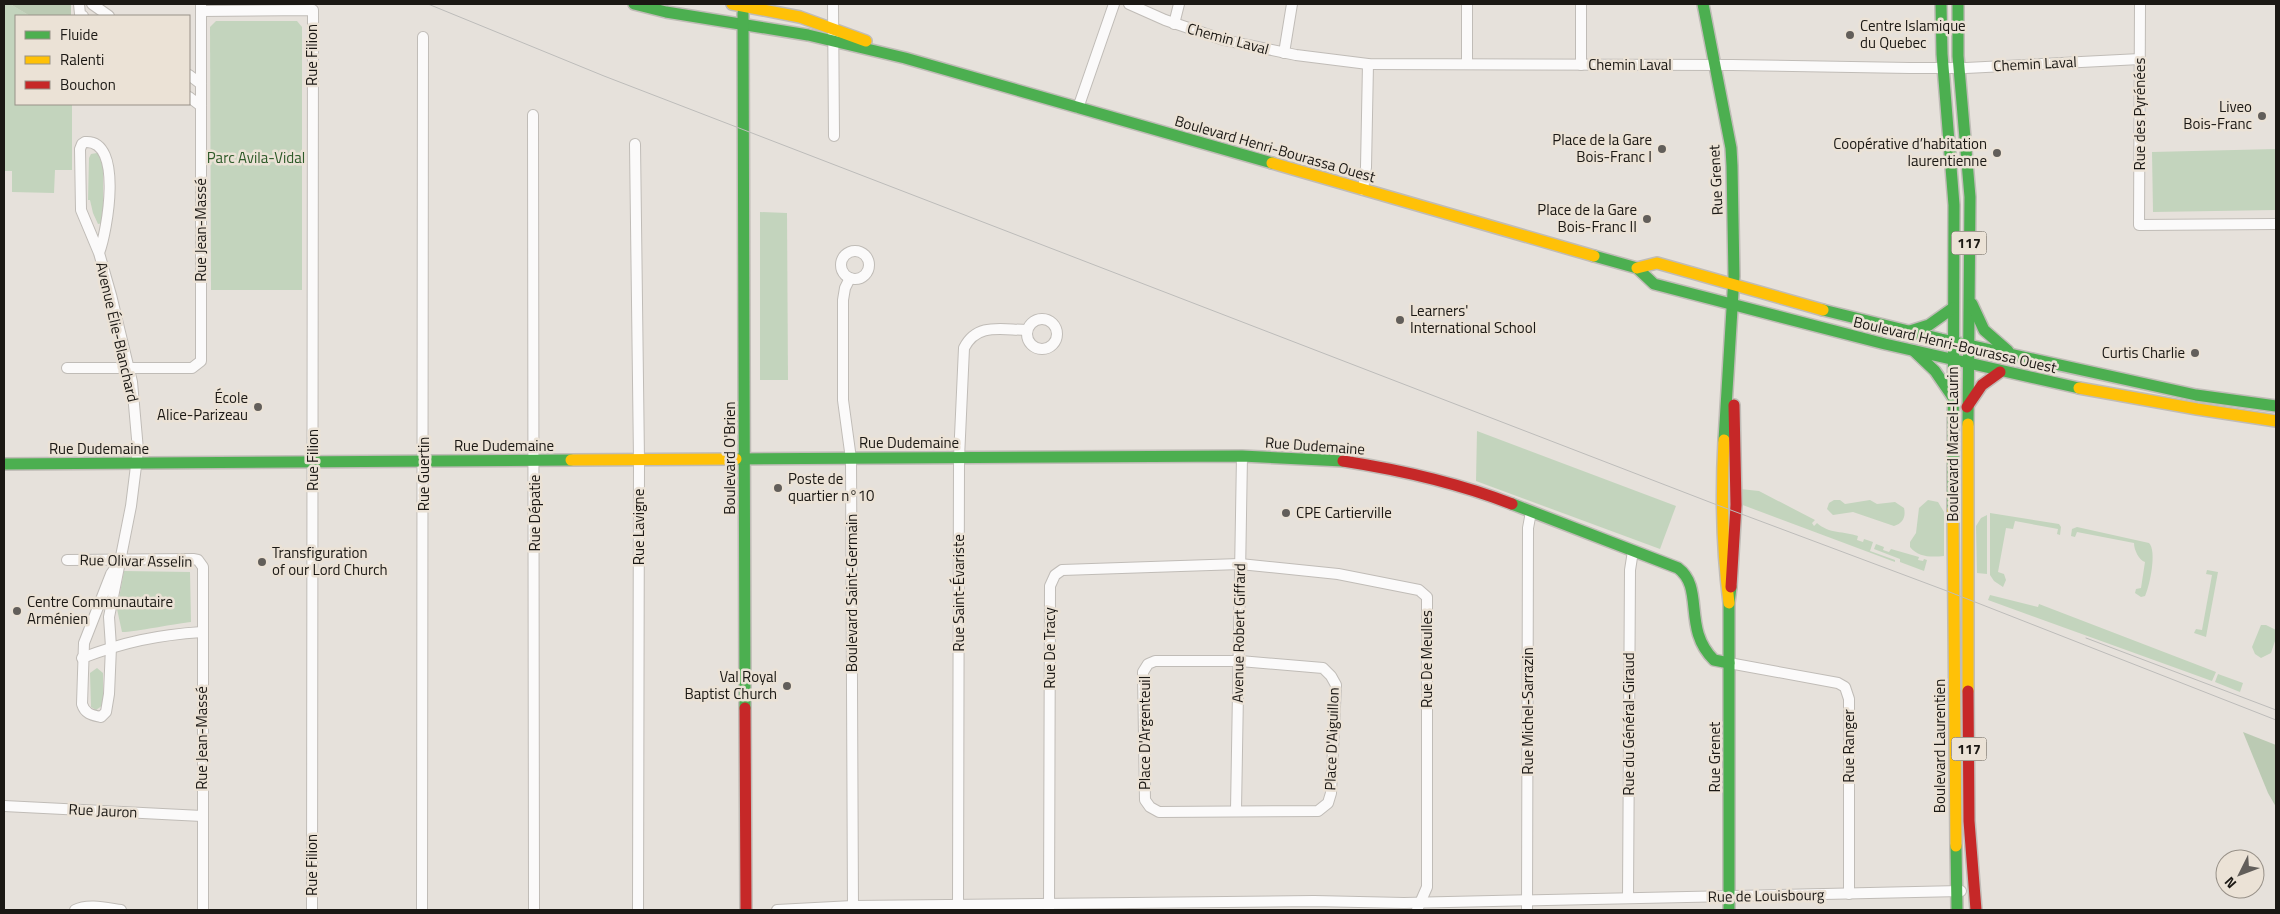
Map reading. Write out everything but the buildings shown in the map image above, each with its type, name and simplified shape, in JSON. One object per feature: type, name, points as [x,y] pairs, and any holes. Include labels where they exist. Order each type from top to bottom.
[{"type":"main road","name":"Boulevard Henri-Bourassa Ouest","points":[[634,4],[666,12],[808,34],[905,58],[1637,268],[1657,264],[1953,342],[2196,395],[2276,406]]},
{"type":"main road","name":"Boulevard Henri-Bourassa Ouest","points":[[739,4],[792,14],[834,26],[905,58]]},
{"type":"main road","name":"Boulevard O'Brien","points":[[739,4],[743,24],[746,910]]},
{"type":"main road","name":"Rue Grenet","points":[[1703,4],[1731,148],[1733,285],[1731,356],[1723,442],[1722,480],[1723,553],[1730,603],[1729,910]]},
{"type":"main road","name":"Boulevard Marcel-Laurin","points":[[1941,4],[1943,68],[1954,195],[1952,360],[1954,582]]},
{"type":"main road","name":"Boulevard Marcel-Laurin","points":[[1958,4],[1959,68],[1970,188],[1968,584]]},
{"type":"main road","name":"Boulevard Henri-Bourassa Ouest","points":[[1637,268],[1654,284],[1732,306],[2000,372],[2145,401],[2276,421]]},
{"type":"main road","points":[[1969,298],[1984,330],[2012,354]]},
{"type":"main road","points":[[1908,331],[1930,325],[1953,308]]},
{"type":"main road","points":[[1914,351],[1935,371],[1952,396]]},
{"type":"main road","points":[[1968,406],[1982,385],[2000,372]]},
{"type":"main road","name":"Rue Dudemaine","points":[[4,464],[745,461],[1242,456],[1340,461],[1390,468],[1458,486],[1532,512],[1685,572],[1690,584],[1695,626],[1700,642],[1714,660],[1729,663]]},
{"type":"main road","name":"Boulevard Laurentien","points":[[1954,582],[1957,910]]},
{"type":"main road","name":"Boulevard Laurentien","points":[[1968,584],[1969,821],[1976,910]]},
{"type":"street","points":[[92,4],[106,12]]},
{"type":"street","points":[[834,4],[834,136]]},
{"type":"street","points":[[1078,108],[1114,4]]},
{"type":"street","name":"Chemin Laval","points":[[1129,4],[1174,24],[1218,38],[1284,53],[1368,64],[1959,68],[2140,59]]},
{"type":"street","points":[[1174,24],[1179,4]]},
{"type":"street","points":[[1284,53],[1292,4]]},
{"type":"street","points":[[1467,4],[1467,64]]},
{"type":"street","points":[[1581,65],[1582,4]]},
{"type":"street","name":"Rue des Pyrénées","points":[[2140,4],[2139,225],[2276,224]]},
{"type":"street","name":"Rue Filion","points":[[201,7],[312,10],[312,910]]},
{"type":"street","name":"Rue Jean-Massé","points":[[129,368],[192,368],[199,365],[201,357],[201,7]]},
{"type":"street","name":"Rue Guertin","points":[[422,910],[423,37]]},
{"type":"street","points":[[1363,190],[1366,167],[1368,64]]},
{"type":"street","points":[[190,76],[201,84]]},
{"type":"street","points":[[190,98],[201,106]]},
{"type":"street","name":"Rue Dépatie","points":[[533,115],[535,461],[534,910]]},
{"type":"street","name":"Avenue Élie-Blanchard","points":[[99,253],[107,224],[109,171],[106,153],[98,145],[85,142],[80,148],[81,210],[99,253],[129,368],[137,423],[136,463],[121,560],[108,617],[110,647],[108,706],[106,712],[101,717],[90,715],[83,707],[82,658],[84,643],[111,574],[121,560]]},
{"type":"street","name":"Rue Lavigne","points":[[635,144],[639,460],[638,910]]},
{"type":"street","name":"Boulevard Saint-Germain","points":[[850,278],[845,288],[843,300],[843,400],[851,459],[853,908]]},
{"type":"street","name":"Rue Saint-Évariste","points":[[958,908],[959,458],[964,348],[969,338],[977,331],[1027,330]]},
{"type":"street","points":[[67,368],[129,368]]},
{"type":"street","name":"Avenue Robert Giffard","points":[[1236,810],[1242,456]]},
{"type":"street","name":"Rue Michel-Sarrazin","points":[[1527,905],[1528,528],[1532,512]]},
{"type":"street","name":"Rue du Général-Giraud","points":[[1628,898],[1630,570],[1633,551]]},
{"type":"street","name":"Rue Olivar Asselin","points":[[66,560],[193,559],[198,560],[203,567]]},
{"type":"street","name":"Rue De Meulles","points":[[1240,564],[1338,574],[1419,590],[1427,597],[1427,888],[1419,906]]},
{"type":"street","name":"Rue De Tracy","points":[[1049,907],[1050,586],[1055,575],[1062,570],[1240,564]]},
{"type":"street","name":"Rue Jean-Massé","points":[[203,567],[203,910]]},
{"type":"street","points":[[82,658],[110,647],[172,633],[202,632]]},
{"type":"street","name":"Place D'Argenteuil","points":[[1236,810],[1159,812],[1150,807],[1145,800],[1142,672],[1148,664],[1155,661],[1240,662]]},
{"type":"street","name":"Place D'Aiguillon","points":[[1236,810],[1318,811],[1328,803],[1331,793],[1336,685],[1332,676],[1322,668],[1240,662]]},
{"type":"street","name":"Rue Ranger","points":[[1729,663],[1838,683],[1847,691],[1849,699],[1849,894]]},
{"type":"street","name":"Rue Jauron","points":[[4,806],[202,816]]},
{"type":"street","name":"Rue de Louisbourg","points":[[777,910],[1049,907],[1306,901],[1419,906],[1527,905],[1628,898],[1956,892],[1974,890]]},
{"type":"street","points":[[75,910],[98,906],[121,910]]},
{"type":"green space","points":[[4,4],[10,4],[28,15],[15,15],[15,105],[72,105],[72,170],[55,170],[54,193],[12,192],[12,171],[4,171]]},
{"type":"green space","points":[[10,4],[71,4],[71,15],[28,15]]},
{"type":"green space","name":"Parc Avila-Vidal","points":[[216,21],[297,21],[302,27],[302,290],[211,290],[210,27]]},
{"type":"green space","points":[[2276,149],[2276,210],[2153,212],[2152,152]]},
{"type":"green space","points":[[97,153],[103,158],[103,223],[98,224],[90,200],[88,200],[89,158],[91,154]]},
{"type":"green space","points":[[760,212],[787,213],[788,380],[760,380]]},
{"type":"green space","points":[[1477,431],[1676,506],[1660,549],[1476,481]]},
{"type":"green space","points":[[1740,489],[1759,491],[1815,520],[1812,523],[1814,526],[1817,523],[1832,531],[1858,536],[1857,540],[1863,542],[1864,539],[1873,542],[1870,551],[1895,560],[1895,562],[1740,504]]},
{"type":"green space","points":[[1834,500],[1840,500],[1845,504],[1870,500],[1877,504],[1895,502],[1904,508],[1905,514],[1902,521],[1894,526],[1853,512],[1833,515],[1827,509],[1829,503]]},
{"type":"green space","points":[[1928,500],[1938,502],[1944,512],[1944,556],[1922,555],[1910,547],[1910,542],[1916,533],[1919,508]]},
{"type":"green space","points":[[1990,513],[2059,524],[2061,527],[2060,535],[2057,534],[2058,529],[2015,521],[2013,529],[2006,528],[1998,572],[2004,574],[2006,580],[2003,587],[1994,581],[1990,575]]},
{"type":"green space","points":[[1987,515],[1987,574],[1977,573],[1976,526],[1981,518]]},
{"type":"green space","points":[[2077,527],[2149,543],[2153,560],[2151,577],[2145,596],[2141,597],[2135,593],[2136,589],[2141,588],[2145,562],[2137,554],[2134,543],[2077,532],[2075,537],[2071,536],[2072,529]]},
{"type":"green space","points":[[1876,544],[1884,547],[1883,550],[1889,552],[1891,549],[1919,557],[1918,560],[1927,560],[1924,571],[1874,549]]},
{"type":"green space","points":[[2207,570],[2218,572],[2206,637],[2194,633],[2196,629],[2202,630],[2212,575],[2206,574]]},
{"type":"green space","points":[[124,571],[190,572],[191,622],[122,632],[117,609]]},
{"type":"green space","points":[[1990,595],[2038,607],[2039,604],[2216,672],[2212,681],[1988,600]]},
{"type":"green space","points":[[2261,625],[2266,625],[2276,630],[2276,638],[2271,653],[2261,658],[2255,654],[2252,647]]},
{"type":"green space","points":[[97,668],[103,673],[103,705],[96,710],[91,707],[90,673]]},
{"type":"green space","points":[[2218,674],[2243,683],[2240,692],[2215,682]]},
{"type":"green space","points":[[2243,732],[2276,745],[2276,807],[2268,793]]},
{"type":"tram line","points":[[428,4],[604,76],[1712,503],[1947,591],[2276,720]]},
{"type":"tram line","points":[[2086,638],[2276,710]]},
{"type":"traffic: fast","points":[[634,4],[666,12],[808,35],[905,58],[1272,163]]},
{"type":"traffic: fast","points":[[1703,4],[1731,148],[1732,166],[1734,276],[1724,440]]},
{"type":"traffic: fast","points":[[1941,4],[1942,54],[1954,205],[1953,510]]},
{"type":"traffic: fast","points":[[1958,4],[1958,56],[1970,197],[1968,424]]},
{"type":"traffic: fast","points":[[743,13],[745,708]]},
{"type":"traffic: fast","points":[[1594,256],[1637,268],[1654,284],[1885,344],[2079,388]]},
{"type":"traffic: fast","points":[[1972,304],[1984,330],[2008,351]]},
{"type":"traffic: fast","points":[[1910,331],[1929,325],[1953,308]]},
{"type":"traffic: fast","points":[[1823,310],[1941,339],[2196,395],[2276,406]]},
{"type":"traffic: fast","points":[[1914,351],[1935,371],[1952,396]]},
{"type":"traffic: fast","points":[[736,459],[1242,456],[1343,461]]},
{"type":"traffic: fast","points":[[4,464],[571,460]]},
{"type":"traffic: fast","points":[[1512,504],[1678,568],[1686,576],[1691,586],[1696,623],[1704,648],[1714,660],[1729,663]]},
{"type":"traffic: fast","points":[[1729,910],[1729,603],[1731,587]]},
{"type":"traffic: fast","points":[[1956,846],[1957,910]]},
{"type":"traffic: slow","points":[[732,4],[800,17],[866,41]]},
{"type":"traffic: slow","points":[[1272,163],[1594,256]]},
{"type":"traffic: slow","points":[[1637,268],[1657,263],[1823,310]]},
{"type":"traffic: slow","points":[[2079,388],[2276,421]]},
{"type":"traffic: slow","points":[[1968,424],[1968,691]]},
{"type":"traffic: slow","points":[[1724,440],[1723,522],[1729,603]]},
{"type":"traffic: slow","points":[[571,460],[736,459]]},
{"type":"traffic: slow","points":[[1953,510],[1956,846]]},
{"type":"traffic: jam","points":[[1967,407],[1982,385],[2000,372]]},
{"type":"traffic: jam","points":[[1731,587],[1736,505],[1734,405]]},
{"type":"traffic: jam","points":[[1343,461],[1429,478],[1512,504]]},
{"type":"traffic: jam","points":[[1968,691],[1969,821],[1976,910]]},
{"type":"traffic: jam","points":[[745,708],[746,910]]},
{"type":"place","name":"Centre Islamique du Quebec","points":[[1850,35]]},
{"type":"place","name":"Liveo Bois-Franc","points":[[2262,116]]},
{"type":"place","name":"Place de la Gare Bois-Franc I","points":[[1662,149]]},
{"type":"place","name":"Coopérative d’habitation laurentienne","points":[[1997,153]]},
{"type":"place","name":"Place de la Gare Bois-Franc II","points":[[1647,219]]},
{"type":"place","name":"Learners' International School","points":[[1400,320]]},
{"type":"place","name":"Curtis Charlie","points":[[2195,353]]},
{"type":"place","name":"École Alice-Parizeau","points":[[258,407]]},
{"type":"place","name":"Poste de quartier n°10","points":[[778,488]]},
{"type":"place","name":"CPE Cartierville","points":[[1286,513]]},
{"type":"place","name":"Transfiguration of our Lord Church","points":[[262,562]]},
{"type":"place","name":"Centre Communautaire Arménien","points":[[17,611]]},
{"type":"place","name":"Val Royal Baptist Church","points":[[787,686]]}]
